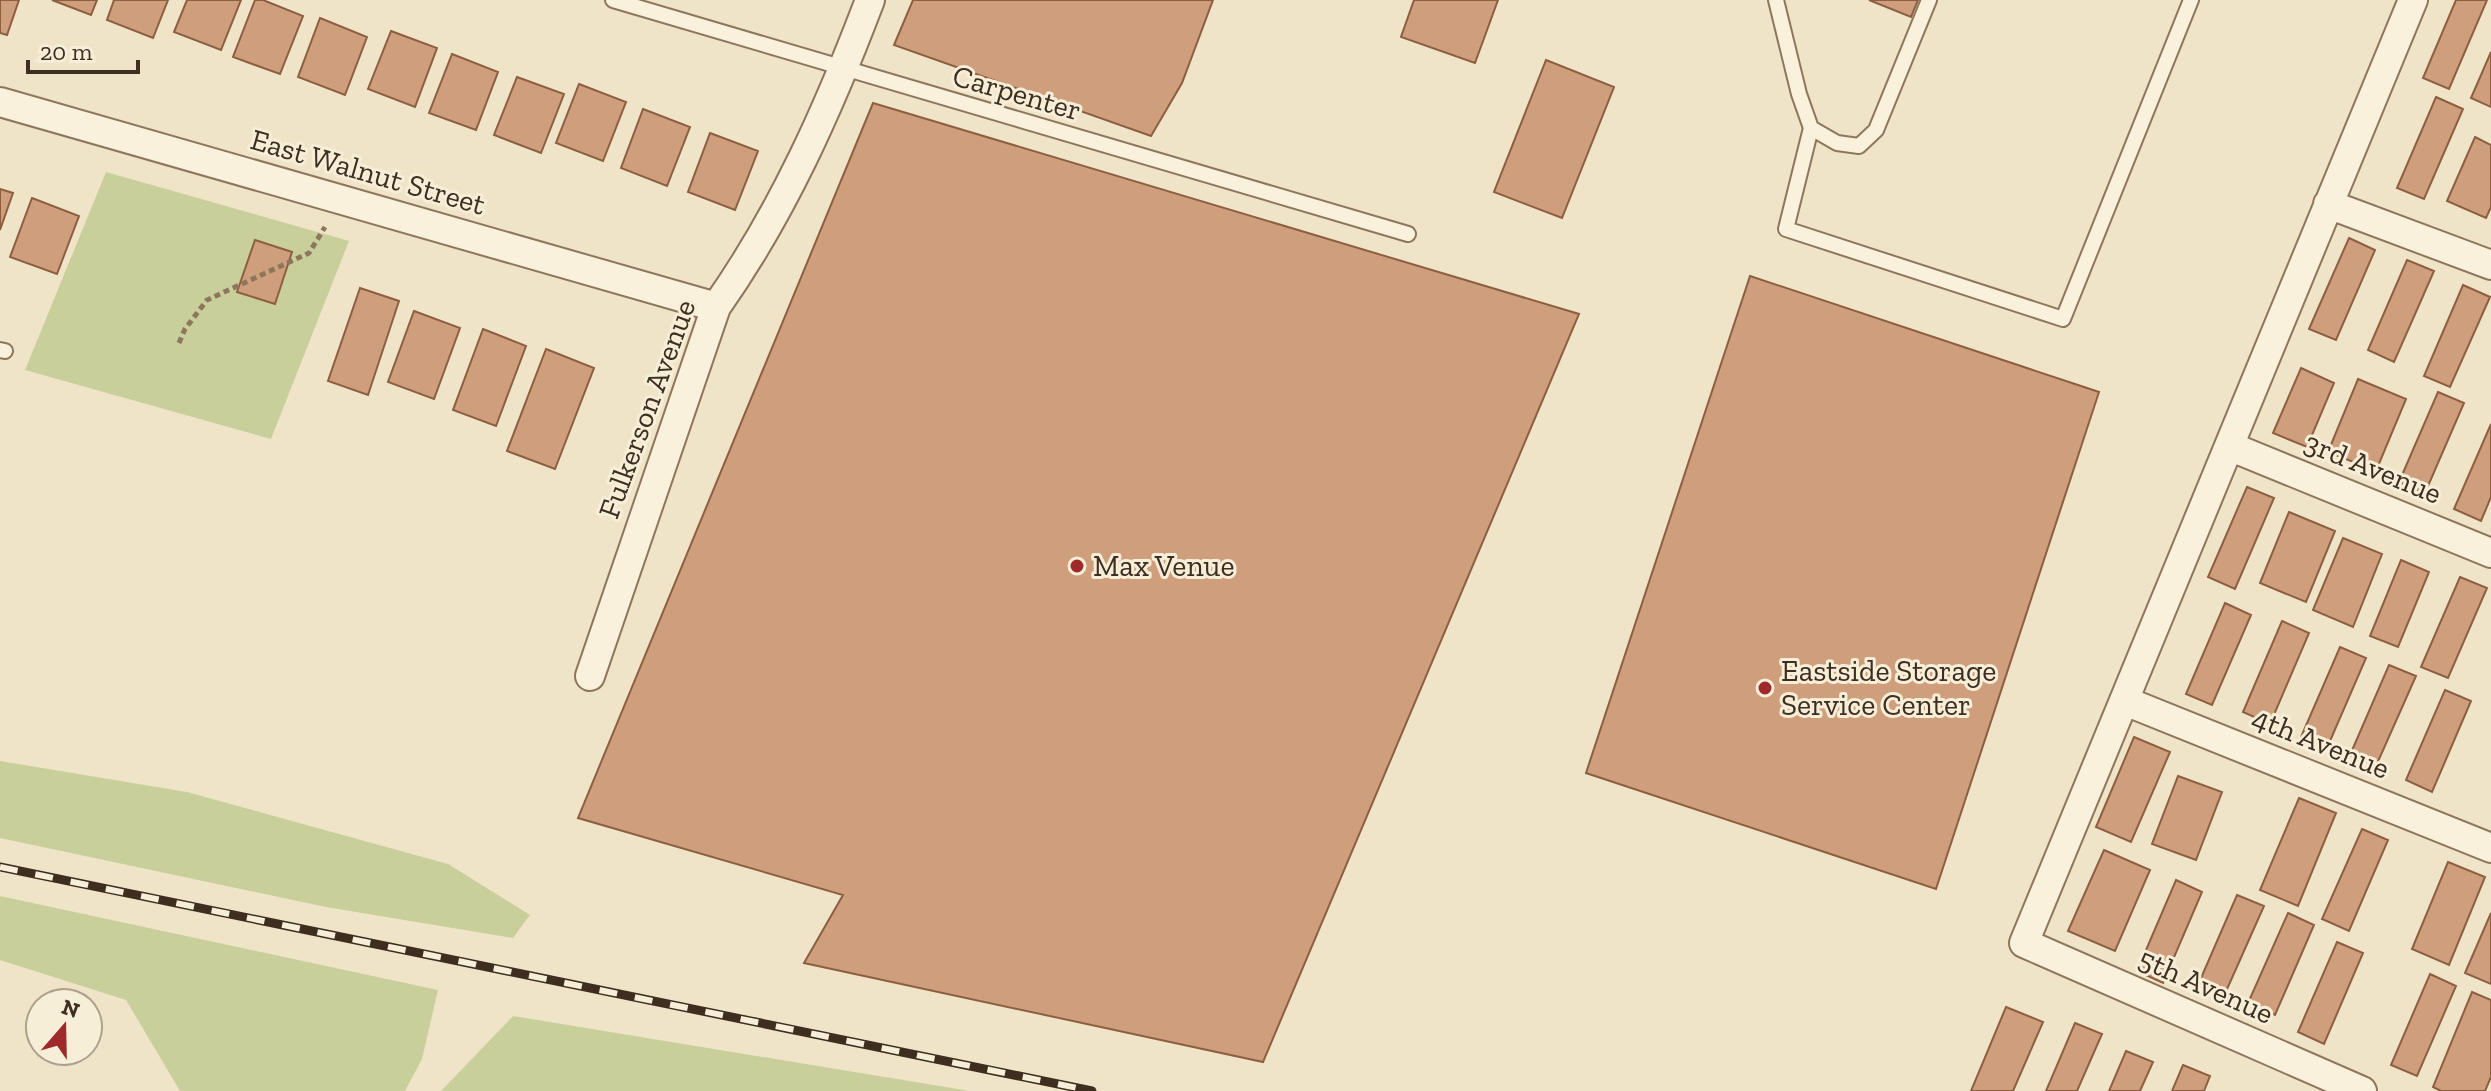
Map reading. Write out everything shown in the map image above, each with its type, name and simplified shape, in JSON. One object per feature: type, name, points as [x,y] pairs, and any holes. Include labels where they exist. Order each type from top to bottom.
[{"type":"street","name":"Fulkerson Avenue","points":[[590,676],[716,307],[746,264],[798,172],[844,70],[870,0]]},
{"type":"street","points":[[2125,701],[2413,0]]},
{"type":"street","name":"East Walnut Street","points":[[0,102],[716,307]]},
{"type":"street","points":[[2328,204],[2491,265]]},
{"type":"street","name":"3rd Avenue","points":[[2229,446],[2491,553]]},
{"type":"street","name":"4th Avenue","points":[[2125,701],[2491,848]]},
{"type":"street","name":"5th Avenue","points":[[2125,701],[2024,943],[2362,1091]]},
{"type":"lane","name":"Carpenter","points":[[613,0],[1408,234]]},
{"type":"lane","points":[[1776,0],[1799,94],[1811,128],[1786,229],[2063,319],[2191,0]]},
{"type":"lane","points":[[1811,128],[1837,143],[1859,146],[1876,130],[1929,0]]},
{"type":"path","points":[[179,343],[185,329],[207,300],[309,253],[325,226]]},
{"type":"green space","points":[[106,172],[349,241],[271,439],[25,370]]},
{"type":"green space","points":[[0,761],[187,792],[448,864],[530,915],[513,938],[326,907],[0,838]]},
{"type":"green space","points":[[0,896],[438,990],[422,1059],[405,1091],[180,1091],[126,1000],[104,993],[104,987],[85,987],[0,960]]},
{"type":"green space","points":[[513,1016],[964,1090],[967,1091],[441,1091]]},
{"type":"building","points":[[0,0],[19,0],[7,35],[0,33]]},
{"type":"building","points":[[52,0],[97,0],[91,15]]},
{"type":"building","points":[[114,0],[168,0],[153,38],[107,20]]},
{"type":"building","points":[[187,0],[241,0],[221,50],[174,32]]},
{"type":"building","points":[[255,0],[263,0],[303,16],[280,74],[233,57]]},
{"type":"building","points":[[913,0],[1213,0],[1182,83],[1151,136],[894,45]]},
{"type":"building","points":[[1414,0],[1498,0],[1475,63],[1401,37]]},
{"type":"building","points":[[1869,0],[1918,0],[1911,17]]},
{"type":"building","points":[[2456,0],[2487,0],[2449,89],[2423,78]]},
{"type":"building","points":[[320,18],[367,37],[345,95],[298,77]]},
{"type":"building","points":[[391,31],[437,48],[415,107],[368,89]]},
{"type":"building","points":[[2491,52],[2491,107],[2471,98]]},
{"type":"building","points":[[452,54],[498,72],[476,130],[429,113]]},
{"type":"building","points":[[1546,60],[1614,87],[1562,218],[1494,192]]},
{"type":"building","points":[[517,77],[564,94],[541,153],[494,135]]},
{"type":"building","points":[[579,84],[626,102],[603,161],[556,143]]},
{"type":"building","points":[[2436,97],[2463,109],[2424,199],[2397,188]]},
{"type":"building","name":"Max Venue","points":[[873,103],[1579,314],[1263,1062],[804,963],[843,895],[578,818]]},
{"type":"building","points":[[643,109],[690,127],[667,186],[621,168]]},
{"type":"building","points":[[710,133],[758,151],[735,210],[688,192]]},
{"type":"building","points":[[2475,137],[2491,145],[2491,207],[2486,218],[2447,201]]},
{"type":"building","points":[[0,189],[13,193],[0,230]]},
{"type":"building","points":[[32,198],[79,216],[57,274],[10,257]]},
{"type":"building","points":[[2349,238],[2375,250],[2336,340],[2309,329]]},
{"type":"building","points":[[255,240],[292,252],[275,304],[237,292]]},
{"type":"building","points":[[2407,260],[2434,271],[2394,362],[2368,350]]},
{"type":"building","points":[[1750,276],[2099,392],[1936,889],[1586,773]]},
{"type":"building","points":[[2463,285],[2490,297],[2450,387],[2424,376]]},
{"type":"building","points":[[360,288],[399,301],[368,395],[328,381]]},
{"type":"building","points":[[414,311],[460,328],[434,399],[388,382]]},
{"type":"building","points":[[483,329],[526,346],[496,426],[453,410]]},
{"type":"building","points":[[546,349],[594,368],[555,469],[507,451]]},
{"type":"building","points":[[2301,368],[2334,383],[2307,447],[2273,433]]},
{"type":"building","points":[[2358,379],[2406,399],[2376,471],[2328,452]]},
{"type":"building","points":[[2438,392],[2464,403],[2425,493],[2399,482]]},
{"type":"building","points":[[2491,424],[2491,497],[2481,521],[2454,509]]},
{"type":"building","points":[[2247,487],[2274,498],[2235,589],[2208,577]]},
{"type":"building","points":[[2289,512],[2335,531],[2306,602],[2260,583]]},
{"type":"building","points":[[2343,538],[2382,554],[2353,627],[2313,610]]},
{"type":"building","points":[[2401,560],[2429,572],[2398,647],[2370,636]]},
{"type":"building","points":[[2460,577],[2487,588],[2448,678],[2421,667]]},
{"type":"building","points":[[2225,603],[2251,615],[2212,705],[2186,694]]},
{"type":"building","points":[[2282,621],[2309,633],[2270,724],[2243,712]]},
{"type":"building","points":[[2340,647],[2366,658],[2327,748],[2301,737]]},
{"type":"building","points":[[2389,665],[2416,676],[2376,766],[2350,755]]},
{"type":"building","points":[[2445,690],[2471,701],[2432,792],[2406,780]]},
{"type":"building","points":[[2134,737],[2170,752],[2131,842],[2096,827]]},
{"type":"building","points":[[2178,776],[2222,792],[2196,860],[2152,844]]},
{"type":"building","points":[[2299,798],[2336,813],[2298,906],[2260,890]]},
{"type":"building","points":[[2362,829],[2388,840],[2349,931],[2322,919]]},
{"type":"building","points":[[2104,850],[2150,870],[2115,951],[2068,931]]},
{"type":"building","points":[[2448,862],[2485,877],[2449,965],[2412,949]]},
{"type":"building","points":[[2176,880],[2202,892],[2163,983],[2137,971]]},
{"type":"building","points":[[2237,895],[2264,906],[2224,996],[2198,985]]},
{"type":"building","points":[[2288,913],[2314,925],[2275,1015],[2248,1003]]},
{"type":"building","points":[[2491,913],[2491,984],[2465,973]]},
{"type":"building","points":[[2337,942],[2363,953],[2324,1044],[2298,1032]]},
{"type":"building","points":[[2430,974],[2456,986],[2417,1076],[2391,1065]]},
{"type":"building","points":[[2472,992],[2491,1000],[2491,1077],[2485,1091],[2441,1091],[2433,1087]]},
{"type":"building","points":[[2006,1007],[2043,1022],[2013,1091],[1971,1091]]},
{"type":"building","points":[[2075,1023],[2102,1034],[2077,1091],[2046,1091]]},
{"type":"building","points":[[2126,1051],[2153,1062],[2140,1091],[2109,1091]]},
{"type":"building","points":[[2183,1065],[2210,1076],[2204,1091],[2172,1091]]},
{"type":"railway","points":[[0,867],[1092,1091]]},
{"type":"place","name":"Max Venue","points":[[1077,566]]},
{"type":"place","name":"Eastside Storage Service Center","points":[[1765,688]]}]
